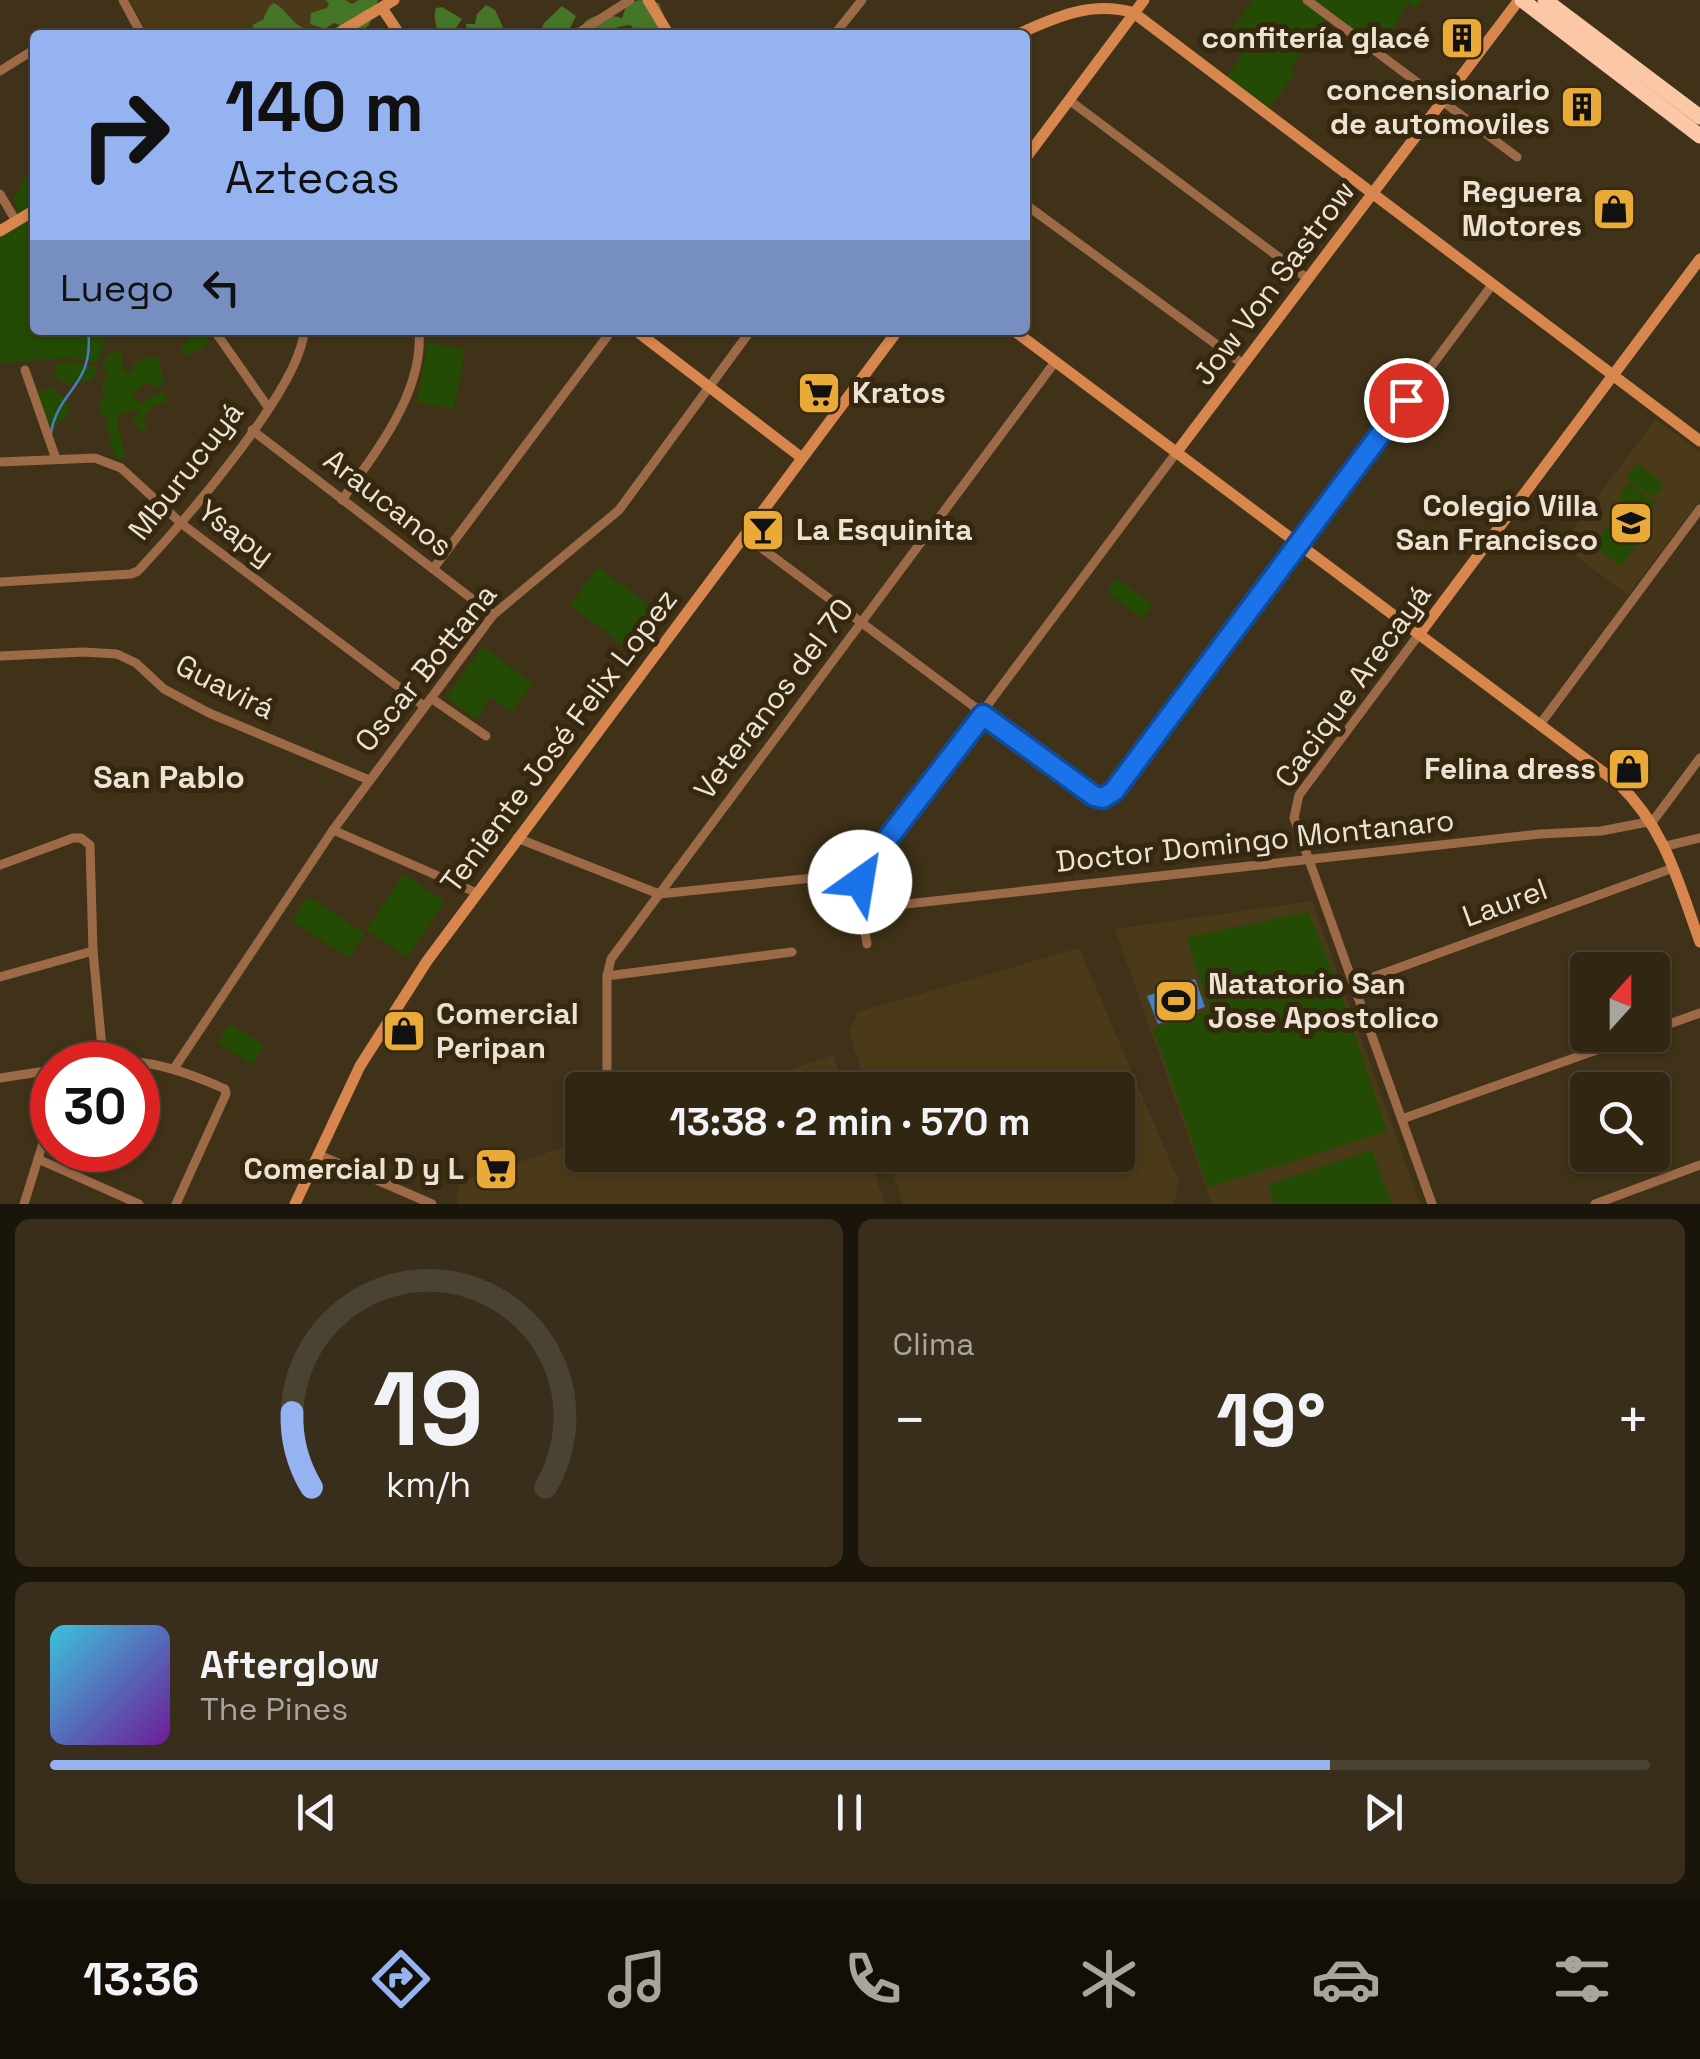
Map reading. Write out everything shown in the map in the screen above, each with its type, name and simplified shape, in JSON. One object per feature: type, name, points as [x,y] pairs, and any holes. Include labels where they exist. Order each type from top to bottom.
[{"type":"highway","points":[[1521,0],[1700,136]]},
{"type":"highway","points":[[1545,0],[1700,117]]},
{"type":"street","points":[[123,0],[139,30]]},
{"type":"street","points":[[344,30],[394,0]]},
{"type":"street","points":[[583,30],[630,0]]},
{"type":"street","points":[[648,0],[666,30]]},
{"type":"street","points":[[838,30],[862,0]]},
{"type":"street","points":[[1030,152],[1144,0]]},
{"type":"street","points":[[1307,0],[1517,157]]},
{"type":"street","name":"Jow Von Sastrow","points":[[1176,453],[1521,0]]},
{"type":"street","points":[[1028,30],[1094,7],[1108,6],[1134,14],[1700,441]]},
{"type":"street","points":[[382,8],[397,30]]},
{"type":"street","points":[[0,71],[30,52]]},
{"type":"street","points":[[1069,100],[1308,280]]},
{"type":"street","points":[[0,194],[16,221]]},
{"type":"street","points":[[1030,208],[1243,364]]},
{"type":"street","points":[[0,231],[30,213]]},
{"type":"street","name":"Cacique Arecayá","points":[[1310,861],[1294,818],[1295,802],[1700,259]]},
{"type":"street","points":[[744,535],[983,715],[1094,796],[1103,798],[1114,791],[1492,284]]},
{"type":"street","points":[[218,335],[268,406]]},
{"type":"street","name":"Mburucuyá","points":[[0,582],[138,571],[182,524],[252,430],[298,361],[304,335]]},
{"type":"street","points":[[342,500],[397,416],[412,381],[419,335]]},
{"type":"street","points":[[432,569],[608,335]]},
{"type":"street","points":[[642,335],[802,458]]},
{"type":"street","name":"Oscar Bottana","points":[[175,1067],[333,830],[493,615],[619,510],[747,335]]},
{"type":"street","name":"Teniente José Felix Lopez","points":[[295,1204],[360,1066],[427,961],[894,335]]},
{"type":"street","points":[[1019,335],[1619,784],[1653,822],[1666,846],[1700,942]]},
{"type":"street","name":"Veteranos del 70","points":[[607,1072],[607,976],[611,959],[1055,362]]},
{"type":"street","points":[[24,370],[56,458]]},
{"type":"street","name":"Araucanos","points":[[252,430],[493,615]]},
{"type":"street","points":[[867,944],[861,909],[862,872],[1176,453]]},
{"type":"street","name":"Ysapy","points":[[0,462],[56,458],[108,461],[121,468],[182,524],[428,702],[486,736]]},
{"type":"street","points":[[1540,723],[1700,509]]},
{"type":"street","name":"Guavirá","points":[[0,656],[84,652],[129,658],[164,689],[209,713],[369,780]]},
{"type":"street","points":[[1653,822],[1700,758]]},
{"type":"street","name":"Doctor Domingo Montanaro","points":[[861,909],[1540,834],[1617,829],[1653,822]]},
{"type":"street","points":[[333,830],[477,892]]},
{"type":"street","points":[[0,865],[82,838],[90,845],[93,951],[101,1042]]},
{"type":"street","points":[[517,838],[659,894],[862,872]]},
{"type":"street","points":[[1666,846],[1700,838]]},
{"type":"street","points":[[1310,861],[1432,1204]]},
{"type":"street","name":"Laurel","points":[[1354,984],[1673,868]]},
{"type":"street","points":[[0,977],[93,951]]},
{"type":"street","points":[[607,976],[792,952]]},
{"type":"street","points":[[1670,1024],[1700,1013]]},
{"type":"street","points":[[1402,1119],[1591,1052]]},
{"type":"street","points":[[160,1065],[175,1067],[225,1089],[226,1094],[176,1204]]},
{"type":"street","points":[[0,1078],[30,1073]]},
{"type":"street","points":[[319,1155],[432,1204]]},
{"type":"street","points":[[1595,1204],[1700,1165]]},
{"type":"street","points":[[24,1204],[34,1172]]},
{"type":"street","points":[[67,1172],[139,1204]]},
{"type":"shaded area","points":[[130,0],[362,0],[313,30],[146,30]]},
{"type":"shaded area","name":"Colegio Villa San Francisco","points":[[1656,419],[1700,452],[1700,500],[1628,595],[1561,545]]},
{"type":"shaded area","points":[[1312,901],[1420,1204],[1212,1204],[1115,929]]},
{"type":"shaded area","points":[[1079,948],[1132,1072],[861,1072],[849,1032],[858,1012]]},
{"type":"shaded area","points":[[833,1055],[839,1072],[783,1072]]},
{"type":"shaded area","points":[[1135,1079],[1179,1182],[1174,1204],[903,1204],[893,1172],[1135,1172]]},
{"type":"shaded area","points":[[565,1147],[565,1172],[874,1172],[885,1204],[457,1204],[458,1183]]},
{"type":"green space","points":[[325,0],[352,4],[378,0],[363,30],[350,30],[334,23],[325,29],[310,24],[311,13],[327,8],[329,3]]},
{"type":"green space","points":[[639,0],[659,3],[669,30],[635,30],[630,25],[614,30],[582,30],[582,25],[595,16],[622,18],[627,4]]},
{"type":"green space","points":[[1253,0],[1302,0],[1326,17],[1290,69],[1295,73],[1270,108],[1227,77],[1244,51],[1226,38]]},
{"type":"green space","points":[[1311,0],[1422,0],[1416,8],[1408,3],[1380,51]]},
{"type":"green space","points":[[274,3],[304,30],[254,30],[252,25],[263,20]]},
{"type":"green space","points":[[486,5],[495,10],[503,27],[467,30],[466,24],[475,24],[477,14]]},
{"type":"green space","points":[[562,6],[576,16],[569,30],[541,30]]},
{"type":"green space","points":[[442,7],[462,19],[454,30],[437,30],[436,8]]},
{"type":"green space","points":[[26,176],[30,178],[30,208],[19,214],[13,199]]},
{"type":"green space","points":[[30,217],[30,335],[106,335],[96,363],[70,358],[0,363],[0,234]]},
{"type":"green space","points":[[187,335],[205,335],[210,342],[183,355],[181,348]]},
{"type":"green space","points":[[428,342],[465,349],[454,409],[417,402]]},
{"type":"green space","points":[[113,352],[121,352],[124,372],[131,373],[134,364],[158,358],[164,381],[161,388],[146,383],[131,394],[140,404],[160,392],[168,395],[165,402],[153,406],[142,419],[147,426],[142,432],[133,420],[139,412],[134,409],[120,413],[117,421],[125,456],[117,461],[109,439],[113,435],[106,432],[108,422],[98,406],[104,396],[101,383],[109,374],[103,368],[103,360]]},
{"type":"green space","points":[[68,362],[95,366],[96,374],[92,380],[67,385],[56,377],[54,365]]},
{"type":"green space","points":[[52,386],[67,404],[69,415],[55,426],[42,413],[38,393]]},
{"type":"green space","points":[[1637,463],[1664,484],[1654,498],[1626,478]]},
{"type":"green space","points":[[1629,483],[1656,503],[1645,518],[1618,497]]},
{"type":"green space","points":[[1623,505],[1651,526],[1620,566],[1593,546]]},
{"type":"green space","points":[[598,567],[666,618],[638,656],[570,605]]},
{"type":"green space","points":[[1117,579],[1153,605],[1142,619],[1107,592]]},
{"type":"green space","points":[[483,646],[533,684],[511,712],[491,697],[476,719],[446,698],[460,677],[480,690],[461,675]]},
{"type":"green space","points":[[404,874],[445,901],[407,957],[366,930]]},
{"type":"green space","points":[[308,896],[365,933],[349,958],[292,921]]},
{"type":"green space","points":[[1308,912],[1340,989],[1387,1131],[1208,1188],[1153,1028],[1210,1010],[1186,937]]},
{"type":"green space","points":[[230,1024],[264,1046],[252,1065],[218,1043]]},
{"type":"green space","points":[[1372,1150],[1391,1204],[1274,1204],[1268,1185]]},
{"type":"water","name":"Natatorio San Jose Apostolico","points":[[1195,979],[1205,1007],[1158,1024],[1147,996]]},
{"type":"waterway","points":[[51,433],[61,406],[86,364],[88,335]]},
{"type":"place","name":"confitería glacé","points":[[1462,38]]},
{"type":"place","name":"concensionario de automoviles","points":[[1582,107]]},
{"type":"place","name":"Reguera Motores","points":[[1614,209]]},
{"type":"place","name":"Kratos","points":[[819,393]]},
{"type":"place","name":"Colegio Villa San Francisco","points":[[1631,523]]},
{"type":"place","name":"La Esquinita","points":[[763,530]]},
{"type":"place","name":"Felina dress","points":[[1629,769]]},
{"type":"place","name":"Natatorio San Jose Apostolico","points":[[1176,1001]]},
{"type":"place","name":"Comercial Peripan","points":[[404,1031]]},
{"type":"place","name":"Comercial D y L","points":[[496,1169]]},
{"type":"district","name":"San Pablo","points":[[169,777]]},
{"type":"route","points":[[860,882],[862,872],[983,715],[1094,796],[1103,798],[1114,791],[1406,400]]}]
